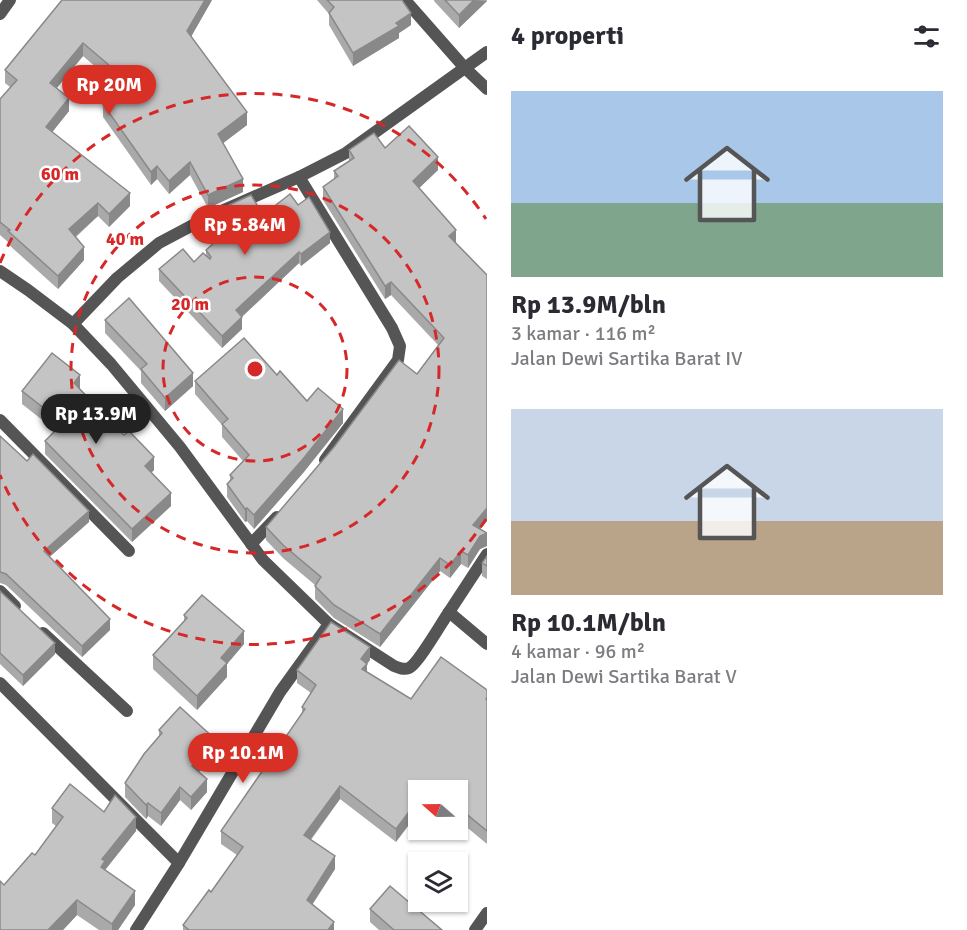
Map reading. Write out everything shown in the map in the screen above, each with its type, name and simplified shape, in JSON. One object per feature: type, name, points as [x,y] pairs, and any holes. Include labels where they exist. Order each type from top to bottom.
[{"type":"street","points":[[0,14],[10,0]]},
{"type":"street","points":[[405,0],[487,89]]},
{"type":"street","points":[[73,324],[117,279],[159,243],[208,216],[299,177],[346,153],[464,66],[487,52]]},
{"type":"street","points":[[299,177],[341,248],[393,328],[400,346],[398,360],[314,474]]},
{"type":"street","points":[[0,271],[73,324],[111,364],[173,439],[263,560],[329,624],[394,666],[404,669],[411,667],[417,660],[487,554]]},
{"type":"street","points":[[0,420],[129,551]]},
{"type":"street","points":[[251,544],[283,510]]},
{"type":"street","points":[[0,592],[127,711]]},
{"type":"street","points":[[449,612],[487,644]]},
{"type":"street","points":[[136,930],[179,863],[280,692],[329,624]]},
{"type":"street","points":[[0,683],[179,863]]},
{"type":"street","points":[[475,930],[487,913]]},
{"type":"building","points":[[62,0],[205,0],[187,31],[247,112],[218,134],[243,179],[208,195],[190,162],[169,181],[157,166],[151,172],[103,104],[126,88],[119,81],[123,77],[83,43],[50,83],[69,98],[46,127],[130,193],[109,214],[98,203],[69,229],[84,247],[58,276],[0,222],[0,99],[17,80],[5,70]]},
{"type":"building","points":[[327,0],[402,0],[411,13],[396,23],[399,26],[353,53],[329,13],[334,7]]},
{"type":"building","points":[[445,0],[474,0],[459,15]]},
{"type":"building","points":[[409,126],[438,157],[413,181],[456,230],[449,236],[487,275],[487,508],[473,525],[487,533],[480,536],[468,555],[461,551],[450,565],[440,558],[380,634],[334,605],[315,586],[321,577],[283,545],[266,527],[334,447],[399,360],[417,374],[444,338],[391,282],[385,286],[323,187],[338,176],[334,171],[354,158],[349,150],[374,133],[385,148]]},
{"type":"building","points":[[290,194],[298,205],[309,197],[330,232],[301,254],[299,252],[236,310],[242,317],[222,336],[159,269],[183,249],[194,262],[203,253],[210,259],[206,250],[227,231],[216,211],[251,195],[263,215]]},
{"type":"building","points":[[129,298],[193,373],[165,398],[141,369],[147,364],[105,320]]},
{"type":"building","points":[[244,338],[277,375],[280,371],[307,401],[318,388],[343,409],[254,515],[247,508],[245,509],[227,484],[233,478],[230,475],[249,455],[222,424],[228,419],[195,381]]},
{"type":"building","points":[[52,353],[80,375],[74,383],[124,435],[129,431],[154,457],[145,466],[171,493],[132,529],[45,441],[63,423],[22,391]]},
{"type":"building","points":[[0,436],[27,461],[33,454],[89,511],[44,551],[110,619],[82,646],[6,574],[0,572]]},
{"type":"building","points":[[487,556],[487,566],[482,563]]},
{"type":"building","points":[[0,591],[55,643],[23,675],[0,653]]},
{"type":"building","points":[[202,595],[244,631],[221,658],[227,663],[197,696],[153,655],[187,618],[184,615]]},
{"type":"building","points":[[331,622],[370,647],[361,659],[367,664],[362,669],[411,699],[441,657],[487,690],[487,831],[468,815],[468,780],[408,780],[408,813],[396,829],[340,786],[304,835],[335,856],[307,900],[334,922],[328,930],[187,930],[183,925],[209,890],[211,892],[243,847],[221,831],[305,709],[302,707],[316,685],[297,670]]},
{"type":"building","points":[[180,707],[216,740],[192,766],[207,779],[191,797],[180,787],[161,813],[148,803],[146,805],[125,783],[144,754],[162,733],[159,730]]},
{"type":"building","points":[[70,784],[104,812],[115,795],[136,817],[102,859],[105,861],[101,867],[135,891],[112,924],[77,900],[48,930],[0,930],[0,881],[4,885],[32,853],[35,855],[63,817],[52,808]]},
{"type":"building","points":[[390,886],[408,901],[408,912],[421,912],[442,930],[394,930],[370,909]]}]
